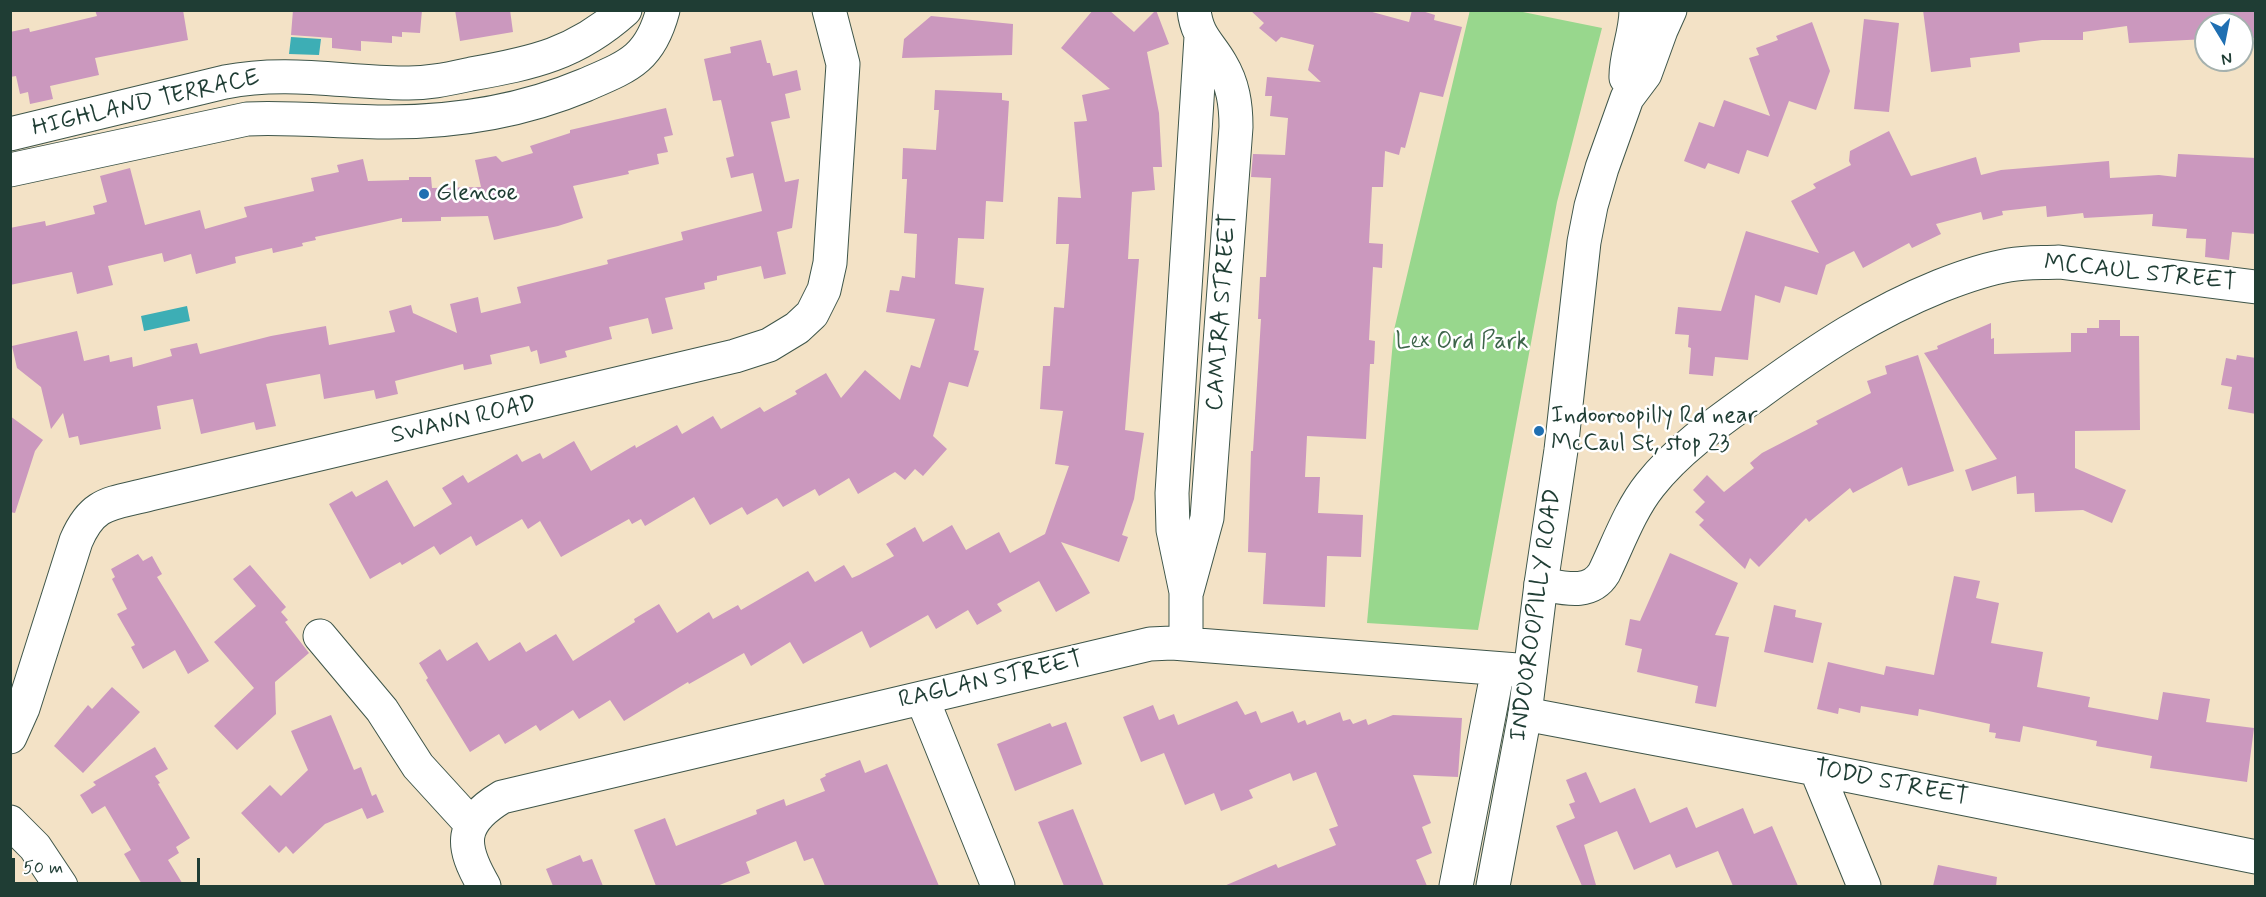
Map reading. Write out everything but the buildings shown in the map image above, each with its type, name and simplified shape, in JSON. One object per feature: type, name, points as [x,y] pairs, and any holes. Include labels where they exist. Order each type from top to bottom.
[{"type":"street","name":"HIGHLAND TERRACE","points":[[10,134],[225,82],[256,77],[295,76],[418,83],[500,69],[565,51],[605,27],[625,10]]},
{"type":"street","name":"HIGHLAND TERRACE","points":[[10,170],[247,119],[284,117],[386,122],[425,121],[532,105],[590,83],[635,61],[655,37],[663,10]]},
{"type":"street","name":"SWANN ROAD","points":[[829,10],[843,64]]},
{"type":"street","name":"SWANN ROAD","points":[[10,737],[23,708],[76,541],[87,518],[98,510],[159,492],[735,356],[769,345],[797,328],[812,314],[819,303],[830,263],[843,64],[852,41],[851,10]]},
{"type":"street","name":"INDOOROOPILLY ROAD","points":[[1627,98],[1626,69],[1634,41],[1636,10]]},
{"type":"street","name":"INDOOROOPILLY ROAD","points":[[1493,886],[1525,714],[1561,450],[1588,224],[1602,168],[1627,98],[1645,74],[1660,30],[1670,10]]},
{"type":"street","name":"CAMIRA STREET","points":[[1186,644],[1186,592],[1207,518],[1236,127],[1234,97],[1228,78],[1194,20]]},
{"type":"street","name":"MCCAUL STREET","points":[[1541,584],[1584,589],[1596,584],[1604,573],[1642,495],[1671,462],[1715,424],[1832,341],[1861,323],[1915,296],[1992,268],[2019,263],[2043,262],[2256,286]]},
{"type":"street","points":[[320,636],[382,710],[418,766],[471,824],[467,842],[469,858],[484,886]]},
{"type":"street","name":"RAGLAN STREET","points":[[471,824],[483,808],[502,796],[1150,644],[1186,644],[1530,671]]},
{"type":"street","name":"INDOOROOPILLY ROAD","points":[[1456,886],[1498,669]]},
{"type":"street","points":[[922,698],[998,886]]},
{"type":"street","name":"TODD STREET","points":[[1525,714],[1816,769],[2256,857]]},
{"type":"street","points":[[1816,769],[1864,886]]},
{"type":"street","points":[[10,822],[36,847],[61,886]]},
{"type":"green space","name":"Lex Ord Park","points":[[1470,10],[1518,11],[1602,28],[1557,202],[1478,630],[1367,623],[1394,330]]},
{"type":"water","points":[[291,37],[321,39],[319,55],[289,54]]},
{"type":"water","points":[[187,306],[190,321],[144,331],[141,316]]},
{"type":"place","name":"Glencoe","points":[[424,194]]},
{"type":"place","name":"Indooroopilly Rd near McCaul St, stop 23","points":[[1539,431]]}]
